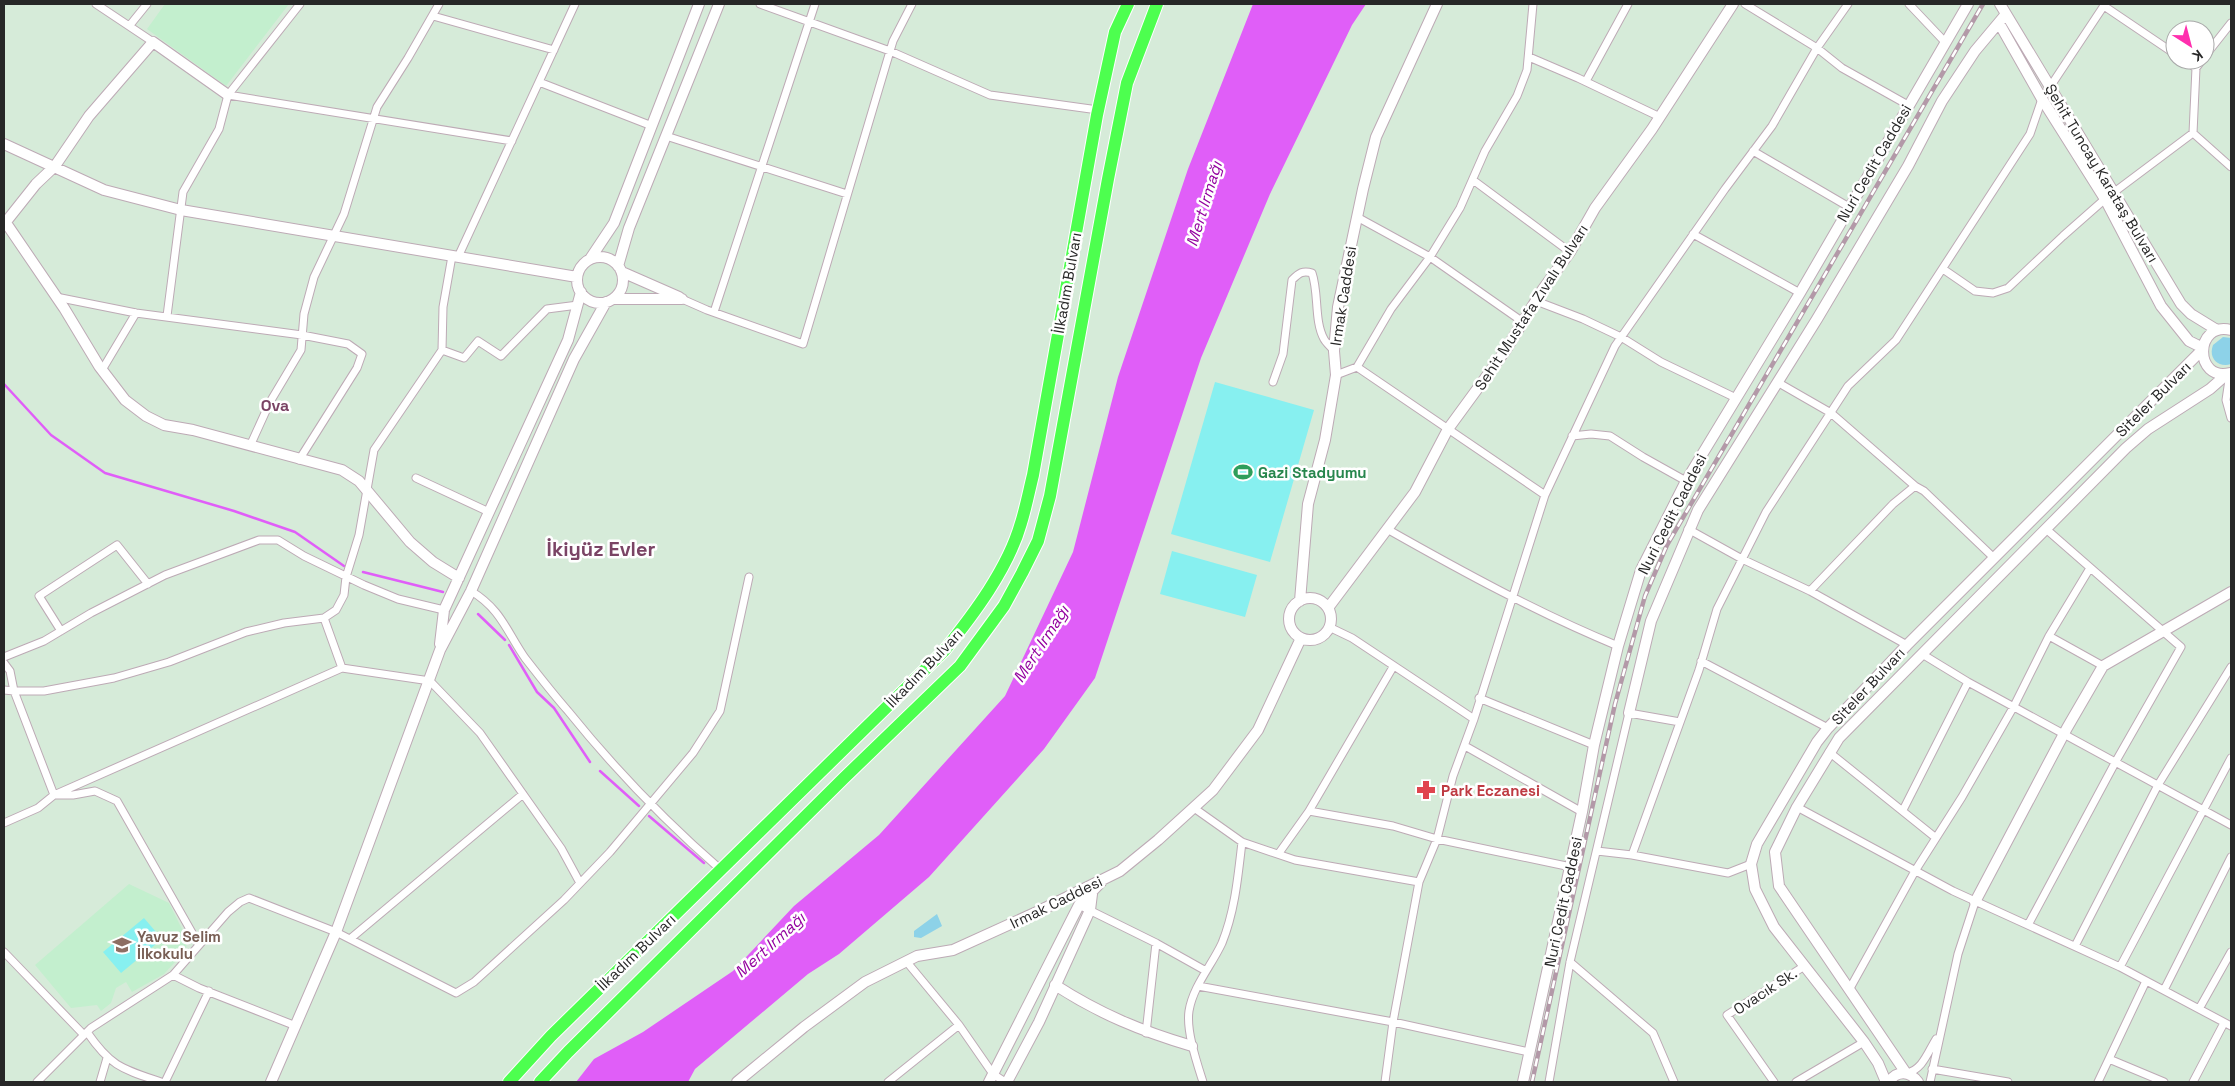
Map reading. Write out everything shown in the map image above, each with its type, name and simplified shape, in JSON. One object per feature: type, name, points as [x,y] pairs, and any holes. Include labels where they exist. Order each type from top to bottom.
[{"type":"highway","name":"İlkadım Bulvarı","points":[[509,1082],[551,1036],[944,651],[972,618],[1005,560],[1021,525],[1033,475],[1098,110],[1115,32],[1128,4]]},
{"type":"highway","name":"İlkadım Bulvarı","points":[[540,1082],[844,778],[960,666],[1004,606],[1038,540],[1050,496],[1108,179],[1128,83],[1157,4]]},
{"type":"street","points":[[96,4],[130,25],[228,95],[512,141]]},
{"type":"street","points":[[130,25],[147,4]]},
{"type":"street","points":[[168,316],[183,192],[219,129],[228,95],[300,4]]},
{"type":"street","points":[[250,446],[270,402],[301,350],[304,314],[314,277],[344,214],[377,107],[439,4]]},
{"type":"street","points":[[4,690],[44,691],[114,678],[169,662],[246,632],[324,618],[336,610],[344,595],[346,577],[359,535],[374,450],[442,350],[443,307],[455,256],[512,141],[575,4]]},
{"type":"street","points":[[440,650],[444,610],[568,340],[581,292],[578,277],[580,270],[590,259],[614,224],[699,4]]},
{"type":"street","points":[[271,1082],[336,932],[440,650],[471,591],[574,359],[609,301],[622,287],[620,269],[629,228],[719,4]]},
{"type":"street","points":[[760,4],[890,52],[990,95],[1098,110]]},
{"type":"street","points":[[714,312],[760,166],[815,4]]},
{"type":"street","points":[[590,259],[605,258],[620,269],[714,312],[803,344],[893,40],[912,4]]},
{"type":"street","name":"Irmak Caddesi","points":[[1300,600],[1308,504],[1325,440],[1336,376],[1334,351],[1338,308],[1357,217],[1376,137],[1437,4]]},
{"type":"street","points":[[1336,376],[1356,367],[1391,309],[1430,257],[1460,208],[1485,151],[1517,96],[1529,57],[1533,4]]},
{"type":"street","points":[[1586,81],[1628,4]]},
{"type":"street","name":"Sehit Mustafa Zıvalı Bulvarı","points":[[1328,608],[1416,492],[1448,429],[1505,351],[1536,301],[1570,252],[1595,208],[1660,117],[1733,4]]},
{"type":"street","points":[[1745,4],[1817,48],[1842,68],[1908,105]]},
{"type":"street","points":[[1385,1082],[1393,1022],[1419,882],[1437,839],[1453,776],[1474,719],[1511,598],[1546,496],[1615,346],[1753,150],[1772,126],[1817,48],[1848,4]]},
{"type":"street","points":[[1909,4],[1945,42]]},
{"type":"street","name":"Nuri Cedit Caddesi","points":[[1522,1082],[1582,812],[1594,746],[1618,646],[1641,570],[1686,481],[1800,293],[1968,4]]},
{"type":"street","points":[[1632,855],[1680,722],[1717,609],[1766,512],[1848,386],[1896,340],[2030,134],[2042,99],[2104,5],[2165,47]]},
{"type":"street","name":"Nuri Cedit Caddesi","points":[[1629,713],[1651,620],[1688,529],[1698,510],[1817,319],[1908,166],[1942,101],[1975,51],[1999,22],[2003,7]]},
{"type":"street","name":"Şehit Tuncay Karataş Bulvarı","points":[[2003,7],[2050,87],[2109,196],[2162,306],[2189,341],[2202,349]]},
{"type":"street","points":[[433,16],[554,50]]},
{"type":"street","name":"Şehit Tuncay Karataş Bulvarı","points":[[1999,22],[2042,99],[2181,304],[2191,314],[2224,330]]},
{"type":"street","points":[[2215,43],[2231,23]]},
{"type":"street","points":[[153,42],[89,116],[55,166],[36,184],[4,222],[56,297],[102,370],[125,400],[146,416],[164,424],[342,470],[359,481],[410,542],[433,562],[459,578]]},
{"type":"street","points":[[1529,57],[1586,81],[1660,117]]},
{"type":"street","points":[[2196,70],[2194,133],[2231,167]]},
{"type":"street","points":[[539,82],[652,126]]},
{"type":"street","points":[[1943,269],[1975,291],[1993,293],[2008,288],[2109,196],[2194,133]]},
{"type":"street","points":[[666,136],[847,194]]},
{"type":"street","points":[[4,144],[104,190],[181,210],[578,277]]},
{"type":"street","points":[[1753,150],[1849,207]]},
{"type":"street","points":[[1473,180],[1570,252]]},
{"type":"street","points":[[1357,217],[1430,257],[1523,322]]},
{"type":"street","points":[[1694,234],[1800,293]]},
{"type":"street","points":[[1273,382],[1283,354],[1292,280],[1298,273],[1306,271],[1312,274],[1317,286],[1317,310],[1323,339],[1334,351]]},
{"type":"street","points":[[581,292],[592,301],[682,298]]},
{"type":"street","points":[[56,297],[136,313],[302,335],[348,344],[362,354],[357,368],[299,460]]},
{"type":"street","points":[[1536,301],[1583,319],[1621,337],[1661,362],[1736,398]]},
{"type":"street","points":[[442,350],[464,358],[478,341],[501,356],[548,309],[578,305]]},
{"type":"street","points":[[102,370],[136,313]]},
{"type":"street","name":"Siteler Bulvarı","points":[[1887,1082],[1878,1063],[1864,1042],[1803,967],[1774,927],[1755,889],[1751,864],[1757,844],[1817,742],[1828,728],[1907,645],[2202,349],[2208,337],[2224,330],[2231,322]]},
{"type":"street","points":[[2202,349],[2204,361],[2208,367],[2214,371],[2229,373],[2226,400],[2231,418]]},
{"type":"street","points":[[1356,367],[1546,496]]},
{"type":"street","name":"Siteler Bulvarı","points":[[1918,1082],[1906,1073],[1778,886],[1775,852],[1797,807],[1829,752],[1840,738],[2126,448],[2148,429],[2210,389],[2229,373]]},
{"type":"street","points":[[1777,382],[1831,413],[1915,486],[1924,491],[1994,558]]},
{"type":"street","points":[[1572,436],[1591,434],[1610,436],[1686,481]]},
{"type":"street","points":[[416,478],[489,512]]},
{"type":"street","points":[[1810,591],[1892,504],[1915,486]]},
{"type":"street","points":[[1387,529],[1511,598],[1565,624],[1618,646]]},
{"type":"street","points":[[1688,529],[1742,559],[1810,591],[1907,645]]},
{"type":"street","points":[[2028,925],[2116,761],[2181,647],[2046,529]]},
{"type":"street","points":[[4,657],[44,641],[165,575],[259,540],[278,540],[346,577],[398,600],[444,610]]},
{"type":"street","points":[[61,631],[39,596],[117,545],[148,584]]},
{"type":"street","points":[[1849,990],[1915,871],[2014,706],[2049,636],[2090,568]]},
{"type":"street","points":[[36,1082],[85,1033],[173,975],[228,912],[240,902],[249,898],[264,902],[336,932],[456,993],[474,982],[580,883],[610,852],[693,753],[720,712],[749,577]]},
{"type":"street","points":[[471,591],[483,598],[499,614],[525,656],[568,711],[650,802],[720,870]]},
{"type":"street","points":[[1930,1082],[1958,954],[1975,902],[2064,733],[2103,666],[2231,592]]},
{"type":"street","points":[[1312,598],[1328,608],[1330,615],[1329,628],[1325,633],[1314,639],[1301,638],[1292,629],[1289,616],[1291,610],[1300,600],[1312,598]]},
{"type":"street","points":[[324,618],[342,668]]},
{"type":"street","points":[[1329,628],[1352,638],[1474,719]]},
{"type":"street","points":[[2049,636],[2103,666]]},
{"type":"street","name":"Irmak Caddesi","points":[[737,1082],[804,1027],[865,982],[917,956],[952,950],[1120,871],[1213,790],[1258,730],[1301,638]]},
{"type":"street","points":[[1922,654],[1968,682],[2203,808],[2231,825]]},
{"type":"street","points":[[1701,661],[1828,728]]},
{"type":"street","points":[[4,664],[10,671],[14,691],[54,795]]},
{"type":"street","points":[[1279,853],[1309,811],[1393,667]]},
{"type":"street","points":[[2075,946],[2158,785],[2231,667]]},
{"type":"street","points":[[4,823],[38,808],[54,795],[342,668],[430,681],[480,733],[561,848],[580,883]]},
{"type":"street","points":[[1902,810],[1968,682]]},
{"type":"street","points":[[1480,698],[1594,746]]},
{"type":"street","points":[[1548,1082],[1570,962],[1629,713],[1680,722]]},
{"type":"street","points":[[1465,746],[1582,812]]},
{"type":"street","points":[[1829,752],[1936,838]]},
{"type":"street","points":[[2120,967],[2231,758]]},
{"type":"street","points":[[54,795],[73,795],[94,791],[117,801],[199,944]]},
{"type":"street","points":[[350,939],[523,794]]},
{"type":"street","points":[[1797,807],[1975,902],[2120,967],[2228,1025],[2193,1082]]},
{"type":"street","points":[[1194,808],[1242,842],[1295,860],[1419,882]]},
{"type":"street","points":[[1309,811],[1393,826],[1437,839],[1570,866]]},
{"type":"street","points":[[1203,1082],[1192,1046],[1189,1012],[1198,986],[1222,943],[1235,900],[1242,842]]},
{"type":"street","points":[[1597,851],[1632,855],[1728,873],[1751,864]]},
{"type":"street","points":[[2164,990],[2231,857]]},
{"type":"street","points":[[991,1078],[1079,905],[1092,894],[1105,878]]},
{"type":"street","points":[[906,961],[959,1025],[991,1078],[1006,1082],[1039,1022],[1090,910],[1092,894]]},
{"type":"street","points":[[1079,905],[1156,943],[1206,971]]},
{"type":"street","points":[[1146,1033],[1156,943]]},
{"type":"street","points":[[2200,1009],[2231,952]]},
{"type":"street","points":[[5,957],[85,1033],[112,1063],[135,1074],[163,1082],[208,991]]},
{"type":"street","points":[[1570,962],[1653,1033],[1674,1082]]},
{"type":"street","name":"Ovacık Sk.","points":[[1774,1082],[1728,1015],[1803,967]]},
{"type":"street","points":[[173,975],[296,1026]]},
{"type":"street","points":[[2098,1082],[2146,981]]},
{"type":"street","points":[[1055,985],[1088,1006],[1146,1033],[1192,1046]]},
{"type":"street","points":[[1198,986],[1393,1022],[1529,1052]]},
{"type":"street","points":[[888,1082],[959,1025]]},
{"type":"street","points":[[1887,1082],[1896,1075],[1914,1072],[1920,1067],[1940,1032]]},
{"type":"street","points":[[1796,1082],[1864,1042]]},
{"type":"street","points":[[100,1082],[107,1058]]},
{"type":"street","points":[[2109,1059],[2164,1082]]},
{"type":"street","points":[[1932,1069],[2008,1082]]},
{"type":"shaded area","points":[[165,4],[289,4],[226,86],[147,29]]},
{"type":"shaded area","points":[[2223,337],[2231,338],[2231,364],[2226,365],[2215,361],[2212,354],[2213,345]]},
{"type":"shaded area","name":"Gazi Stadyumu","points":[[1215,382],[1314,410],[1270,562],[1171,534]]},
{"type":"shaded area","points":[[1172,551],[1257,575],[1245,617],[1160,594]]},
{"type":"shaded area","name":"Yavuz Selim İlkokulu","points":[[129,884],[169,903],[187,939],[186,950],[164,974],[132,992],[126,982],[116,988],[111,1003],[101,1011],[97,1005],[71,1008],[35,965]]},
{"type":"shaded area","points":[[937,914],[942,926],[921,938],[914,937],[914,931]]},
{"type":"shaded area","points":[[144,918],[162,939],[121,973],[103,952]]},
{"type":"water","name":"Mert Irmağı","points":[[1253,4],[1366,4],[1352,25],[1270,194],[1201,358],[1095,678],[1044,749],[929,877],[839,954],[808,974],[695,1069],[688,1082],[576,1082],[594,1059],[643,1032],[733,971],[794,906],[879,835],[1005,696],[1073,552],[1118,377],[1188,169]]},
{"type":"waterway","points":[[4,384],[51,435],[105,473],[234,511],[295,532],[344,566]]},
{"type":"waterway","points":[[363,572],[443,592]]},
{"type":"waterway","points":[[478,614],[505,640]]},
{"type":"waterway","points":[[509,645],[537,692],[554,708],[590,762]]},
{"type":"waterway","points":[[600,771],[639,806]]},
{"type":"waterway","points":[[649,816],[704,863]]},
{"type":"railway","points":[[1532,1082],[1615,704],[1645,596],[1667,545],[1983,4]]},
{"type":"place","name":"Gazi Stadyumu","points":[[1243,472]]},
{"type":"place","name":"Park Eczanesi","points":[[1426,790]]},
{"type":"place","name":"Yavuz Selim İlkokulu","points":[[122,945]]},
{"type":"district","name":"Ova","points":[[275,405]]},
{"type":"district","name":"İkiyüz Evler","points":[[601,549]]}]
